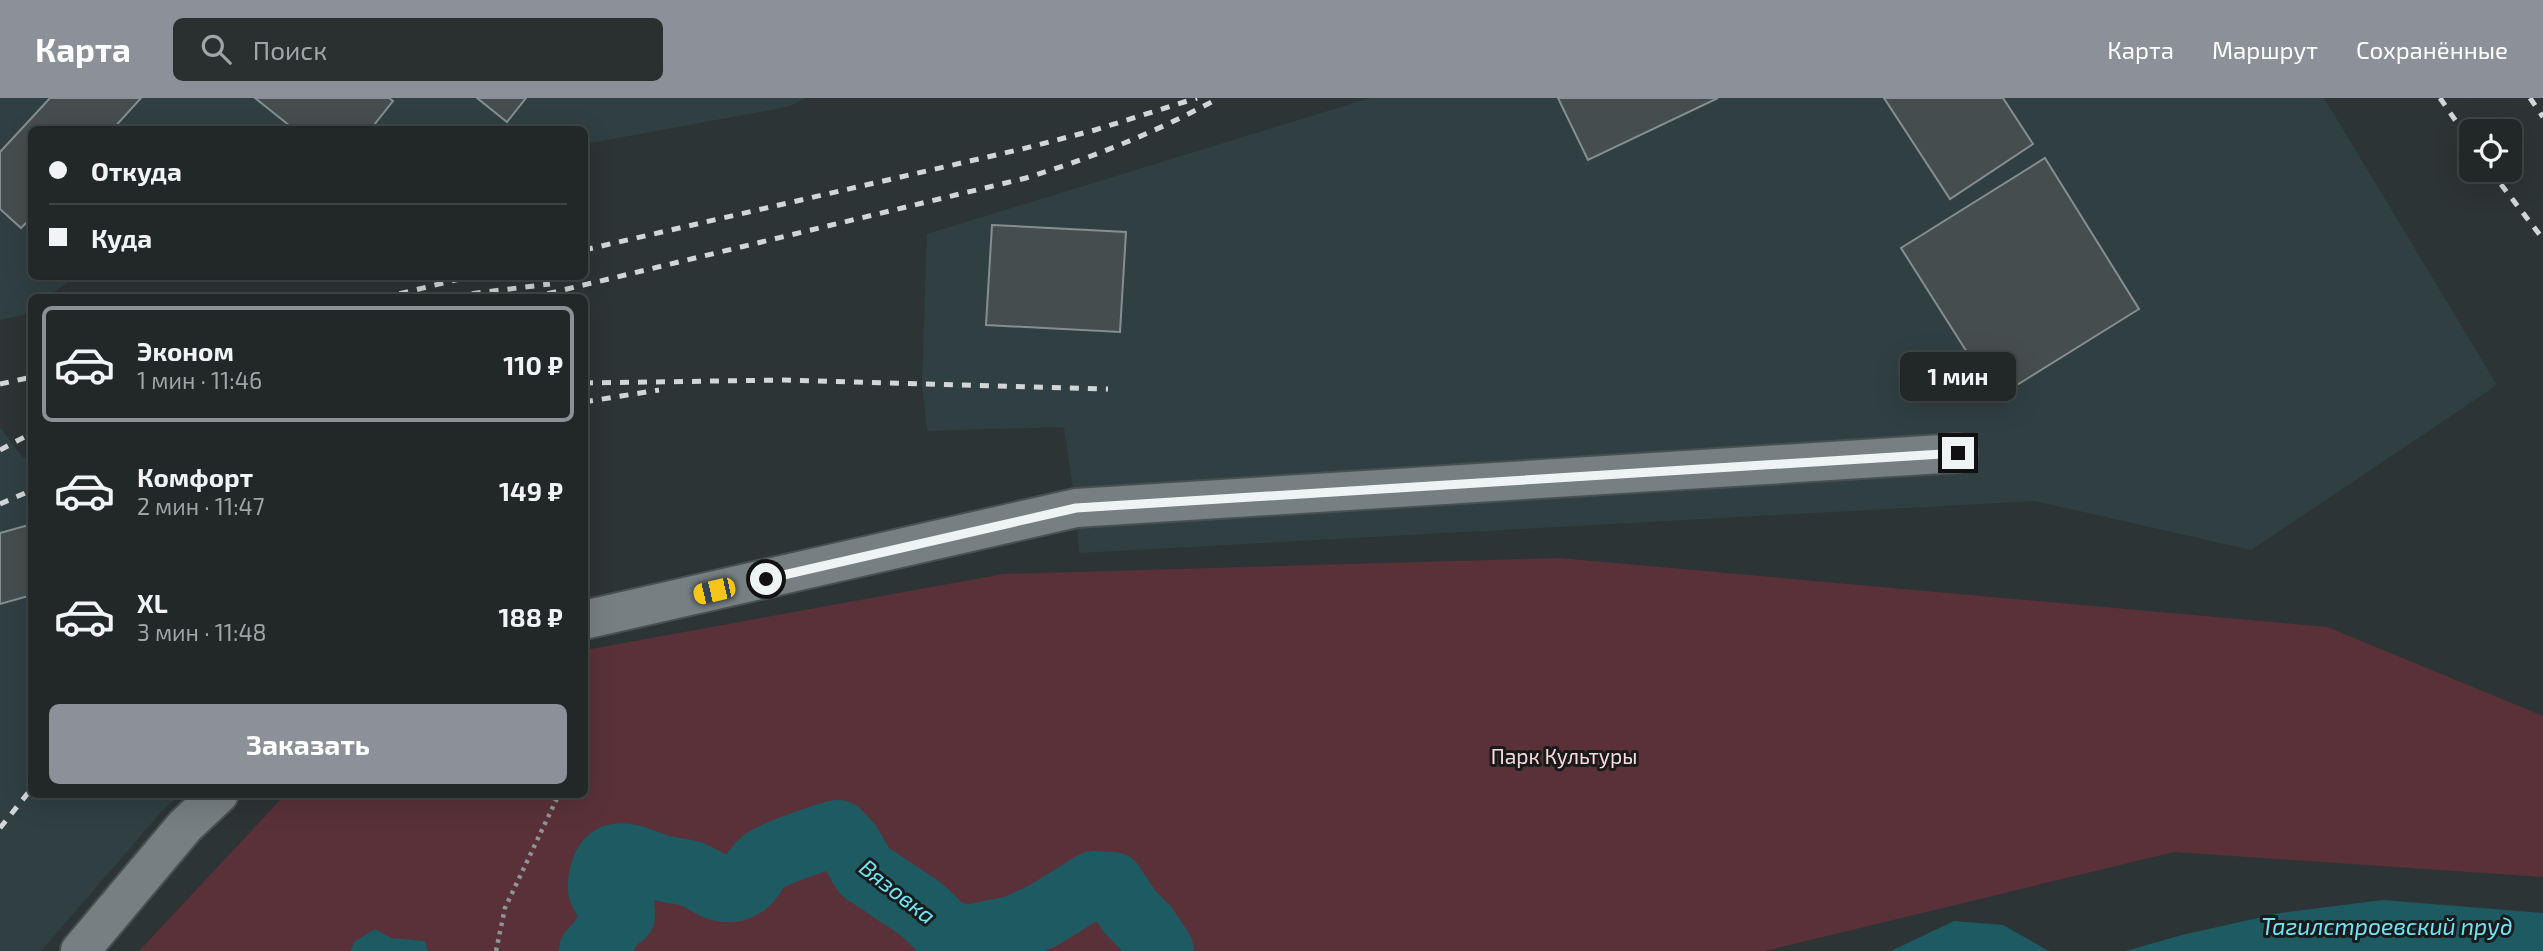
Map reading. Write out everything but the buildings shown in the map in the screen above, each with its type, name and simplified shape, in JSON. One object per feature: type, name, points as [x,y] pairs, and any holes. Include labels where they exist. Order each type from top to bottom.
[{"type":"lane","points":[[588,619],[1076,508],[1958,453]]},
{"type":"lane","points":[[80,951],[185,826],[215,798]]},
{"type":"path","points":[[496,951],[505,908],[557,798]]},
{"type":"shaded area","points":[[0,98],[806,98],[787,107],[588,143],[588,126],[28,126],[28,280],[71,280],[51,294],[28,294],[28,311],[0,320]]},
{"type":"shaded area","points":[[1370,98],[2324,98],[2497,385],[2251,550],[2035,501],[1079,553],[1076,508],[1064,427],[927,431],[922,384],[927,234]]},
{"type":"shaded area","points":[[0,427],[23,458],[28,456],[28,798],[177,798],[161,812],[41,951],[0,951]]},
{"type":"green space","name":"Парк Культуры","points":[[1559,558],[2327,627],[2543,716],[2543,877],[2174,852],[1765,951],[139,951],[282,798],[588,798],[588,649],[1003,574]]},
{"type":"water","name":"Тагилстроевский пруд","points":[[2383,900],[2543,913],[2543,951],[2126,951],[2182,935],[2280,913]]},
{"type":"water","points":[[1954,921],[2003,925],[2049,951],[1891,951]]},
{"type":"water","points":[[375,929],[391,938],[425,941],[428,951],[351,951],[354,942]]},
{"type":"waterway","name":"Вязовка","points":[[592,951],[601,942],[611,923],[622,915],[622,910],[607,899],[601,888],[604,870],[608,862],[615,857],[623,856],[661,868],[690,873],[718,887],[732,889],[747,882],[769,858],[838,833],[850,846],[864,871],[921,909],[942,929],[962,939],[1016,928],[1044,915],[1094,884],[1112,885],[1161,951]]},
{"type":"railway","points":[[588,249],[1022,149],[1095,130],[1197,98]]},
{"type":"railway","points":[[547,294],[1026,178],[1125,143],[1219,98]]},
{"type":"railway","points":[[2440,98],[2459,126]]},
{"type":"railway","points":[[2530,98],[2543,117]]},
{"type":"railway","points":[[2499,182],[2543,239]]},
{"type":"railway","points":[[398,294],[456,280]]},
{"type":"railway","points":[[469,294],[550,284]]},
{"type":"railway","points":[[0,384],[28,378]]},
{"type":"railway","points":[[588,383],[784,380],[1108,389]]},
{"type":"railway","points":[[588,401],[659,390]]},
{"type":"railway","points":[[0,450],[28,435]]},
{"type":"railway","points":[[0,504],[28,492]]},
{"type":"railway","points":[[0,828],[28,793]]},
{"type":"route","points":[[766,579],[1076,508],[1958,453]]}]
